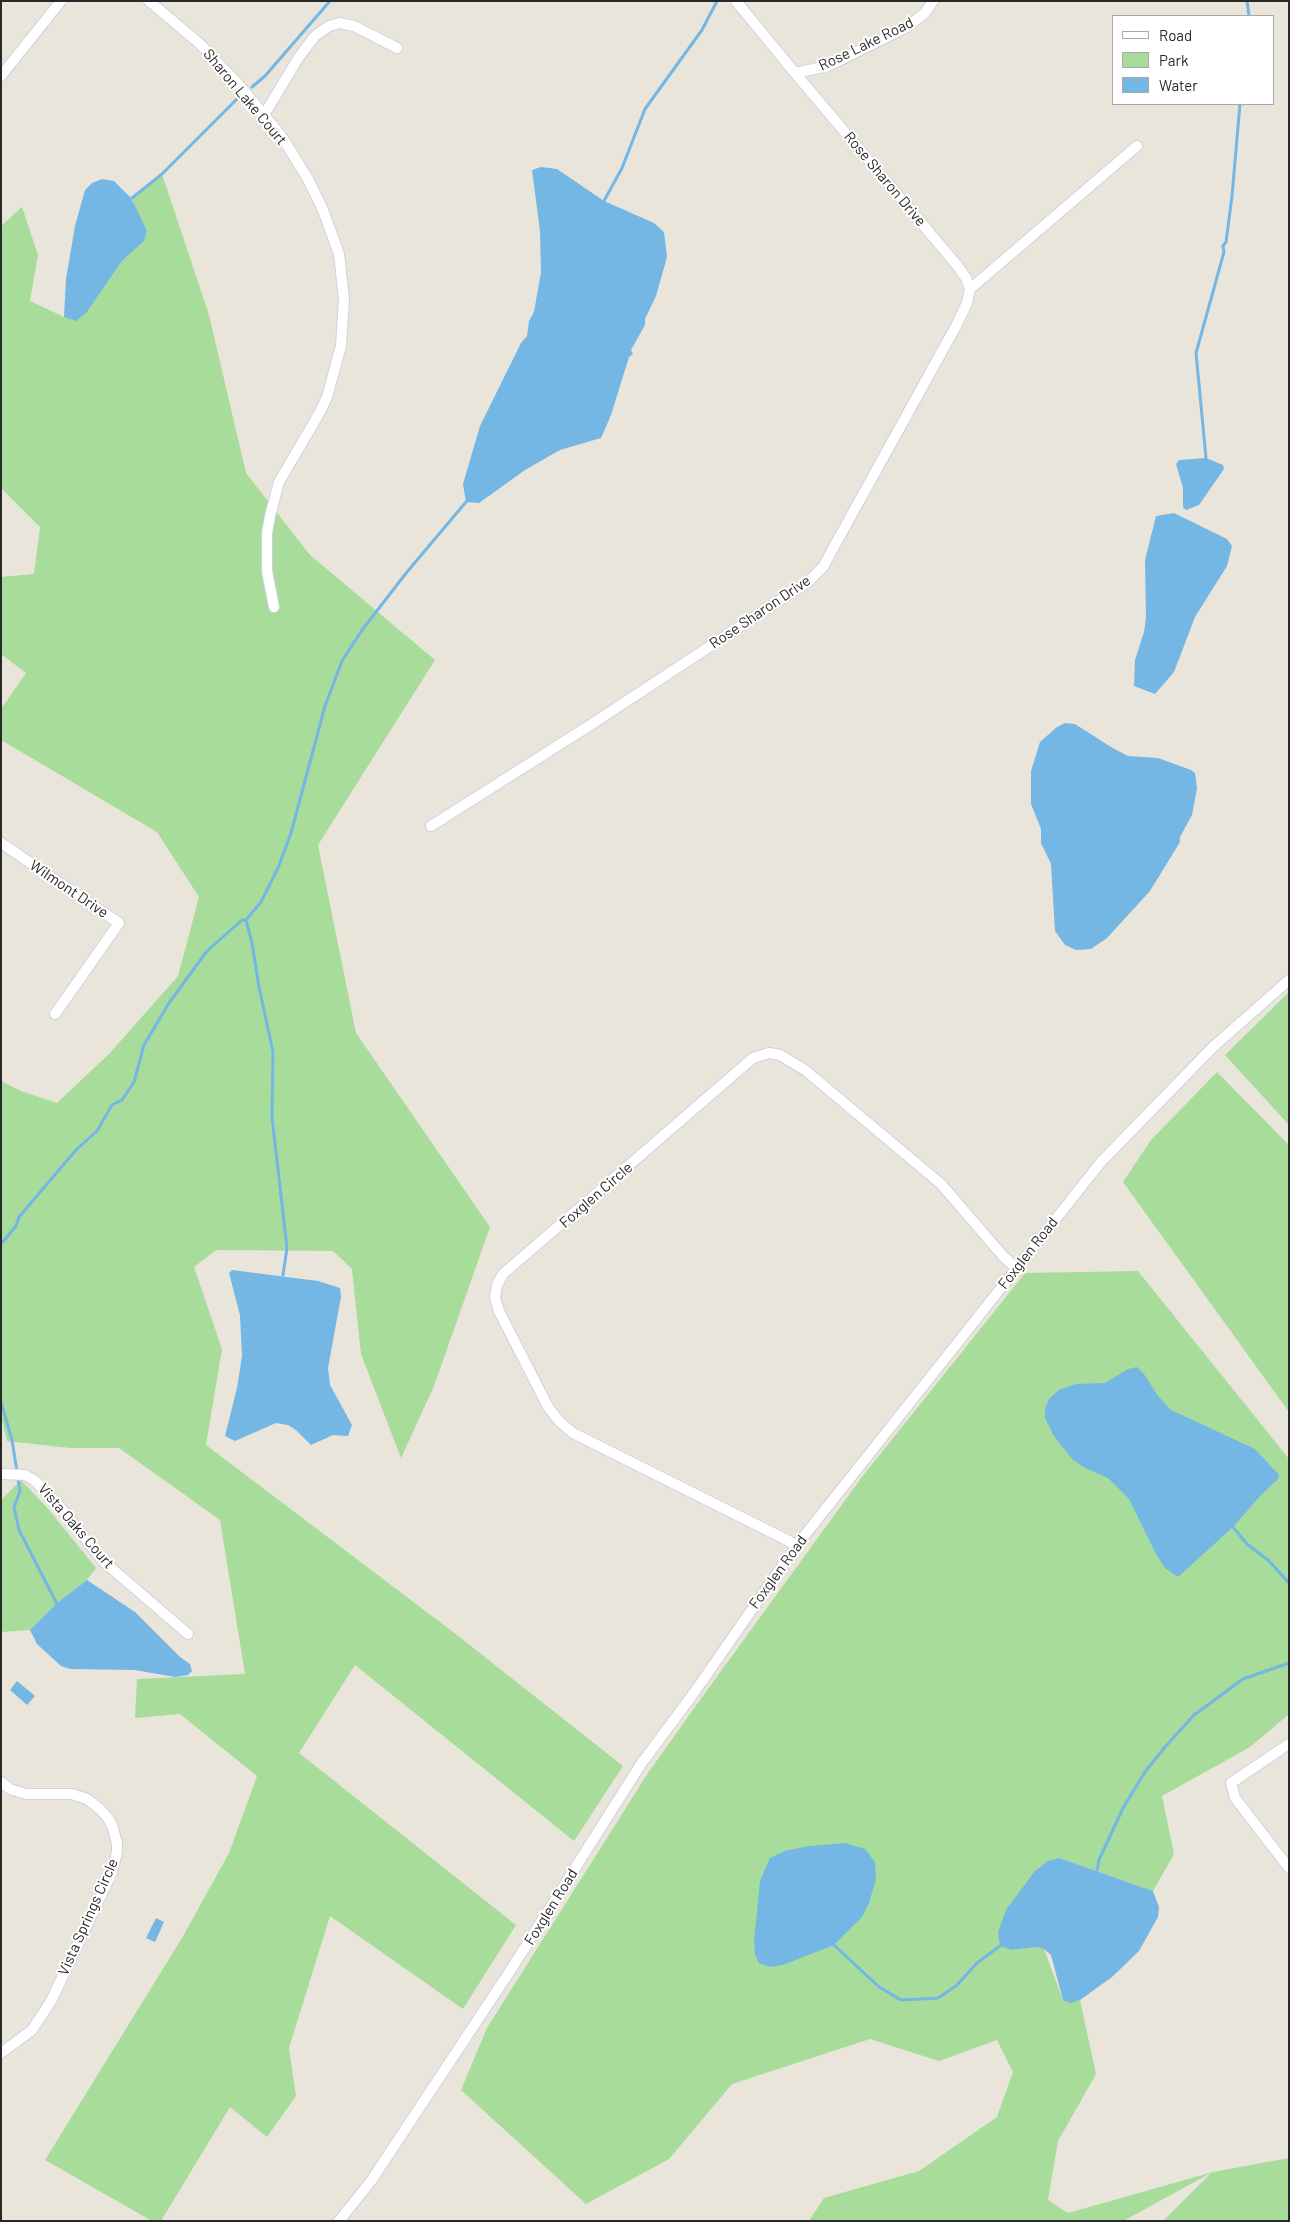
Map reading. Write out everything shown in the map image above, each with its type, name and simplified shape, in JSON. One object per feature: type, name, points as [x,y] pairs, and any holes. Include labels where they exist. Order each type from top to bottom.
[{"type":"street","points":[[1,76],[61,1]]},
{"type":"street","name":"Sharon Lake Court","points":[[150,1],[200,44],[240,86],[282,137],[308,179],[324,210],[339,254],[344,300],[341,346],[328,397],[279,482],[270,516],[267,533],[267,571],[274,607]]},
{"type":"street","points":[[736,1],[795,73]]},
{"type":"street","name":"Rose Lake Road","points":[[795,73],[828,66],[907,27],[925,13],[933,1]]},
{"type":"street","points":[[264,115],[299,57],[315,36],[329,26],[340,23],[354,26],[397,48]]},
{"type":"street","name":"Rose Sharon Drive","points":[[431,826],[595,722],[809,581],[823,567],[956,326],[967,303],[970,289],[966,278],[795,73]]},
{"type":"street","points":[[970,289],[1137,146]]},
{"type":"street","name":"Wilmont Drive","points":[[1,843],[119,923],[55,1014]]},
{"type":"street","name":"Foxglen Road","points":[[339,2221],[371,2181],[512,1968],[641,1764],[692,1697],[797,1545],[1101,1162],[1213,1047],[1289,980]]},
{"type":"street","name":"Foxglen Circle","points":[[797,1545],[573,1432],[559,1421],[548,1407],[499,1311],[496,1292],[497,1285],[503,1274],[753,1058],[768,1054],[780,1055],[805,1070],[941,1184],[1003,1256],[1016,1268]]},
{"type":"street","name":"Vista Oaks Court","points":[[6,1474],[25,1475],[34,1480],[43,1488],[102,1561],[188,1634]]},
{"type":"street","points":[[1289,1744],[1231,1783],[1235,1798],[1289,1868]]},
{"type":"street","name":"Vista Springs Circle","points":[[1,2053],[32,2030],[43,2014],[112,1872],[117,1852],[117,1843],[112,1825],[95,1804],[72,1794],[26,1794],[10,1789],[2,1783]]},
{"type":"green space","points":[[162,174],[209,315],[246,473],[310,555],[435,660],[318,845],[356,1033],[490,1227],[434,1386],[401,1458],[361,1354],[352,1269],[333,1251],[216,1250],[194,1267],[222,1349],[206,1445],[457,1635],[623,1766],[574,1841],[355,1665],[299,1753],[516,1925],[463,2009],[330,1916],[289,2048],[296,2096],[267,2137],[230,2107],[161,2221],[152,2221],[45,2160],[182,1938],[229,1853],[257,1776],[180,1714],[135,1718],[137,1679],[245,1674],[220,1520],[119,1448],[70,1448],[7,1441],[1,1416],[1,1081],[21,1091],[57,1103],[110,1053],[178,976],[199,897],[157,832],[1,740],[1,709],[26,673],[1,654],[1,577],[34,574],[40,527],[1,488],[1,226],[22,207],[38,255],[30,301],[64,317],[87,312],[122,261],[144,241],[132,198]]},
{"type":"green space","points":[[1289,992],[1289,1125],[1225,1055]]},
{"type":"green space","points":[[1217,1072],[1289,1145],[1289,1412],[1123,1182],[1151,1140]]},
{"type":"green space","points":[[1138,1271],[1289,1459],[1289,1714],[1250,1747],[1162,1796],[1174,1854],[1153,1891],[1059,1858],[1012,1950],[1036,1947],[1044,1949],[1063,2000],[1080,2000],[1096,2074],[1058,2141],[1048,2200],[1068,2213],[1213,2172],[1289,2158],[1289,2221],[1163,2221],[1211,2173],[1123,2221],[809,2221],[824,2198],[919,2171],[997,2117],[1013,2072],[997,2040],[939,2061],[870,2039],[732,2084],[669,2159],[586,2204],[461,2090],[487,2028],[648,1773],[700,1700],[862,1477],[1025,1273]]},
{"type":"green space","points":[[21,1480],[50,1511],[96,1568],[87,1580],[57,1603],[30,1630],[1,1632],[1,1500]]},
{"type":"water","points":[[541,167],[557,169],[604,201],[654,223],[664,232],[667,257],[656,296],[645,319],[645,325],[631,350],[633,354],[629,357],[611,415],[601,438],[560,450],[525,470],[479,503],[466,502],[463,484],[480,426],[521,343],[527,336],[529,321],[534,312],[541,272],[540,231],[532,170]]},
{"type":"water","points":[[102,179],[114,181],[131,198],[147,231],[144,241],[122,261],[87,312],[76,321],[64,317],[66,279],[75,226],[85,190],[92,183]]},
{"type":"water","points":[[1206,458],[1223,465],[1224,469],[1199,505],[1186,510],[1183,507],[1183,488],[1176,464],[1179,460]]},
{"type":"water","points":[[1174,513],[1227,539],[1232,546],[1227,566],[1195,617],[1174,672],[1155,694],[1134,686],[1135,660],[1144,632],[1146,618],[1145,560],[1156,516]]},
{"type":"water","points":[[1065,723],[1075,724],[1128,756],[1158,758],[1191,770],[1195,773],[1197,788],[1192,815],[1180,837],[1180,842],[1150,891],[1107,938],[1091,949],[1076,950],[1065,945],[1055,931],[1051,864],[1041,843],[1041,829],[1031,804],[1031,771],[1040,742],[1057,727]]},
{"type":"water","points":[[232,1270],[318,1281],[340,1288],[341,1297],[328,1368],[330,1385],[352,1425],[348,1436],[333,1435],[311,1445],[296,1430],[288,1425],[276,1423],[235,1441],[225,1436],[237,1388],[242,1356],[240,1315],[229,1273]]},
{"type":"water","points":[[1137,1367],[1144,1374],[1158,1396],[1171,1410],[1255,1449],[1279,1475],[1278,1479],[1233,1527],[1178,1577],[1165,1568],[1157,1556],[1129,1499],[1108,1478],[1085,1468],[1072,1459],[1054,1436],[1045,1418],[1045,1409],[1049,1399],[1059,1390],[1076,1384],[1105,1383],[1128,1369]]},
{"type":"water","points":[[87,1580],[135,1612],[180,1657],[190,1664],[192,1671],[188,1675],[175,1677],[135,1670],[70,1669],[61,1666],[37,1644],[30,1630],[57,1603]]},
{"type":"water","points":[[17,1681],[35,1696],[27,1705],[10,1690]]},
{"type":"water","points":[[845,1843],[865,1849],[875,1862],[876,1879],[869,1903],[862,1917],[834,1945],[783,1965],[770,1967],[759,1963],[755,1955],[754,1941],[760,1881],[770,1858],[785,1851],[809,1846]]},
{"type":"water","points":[[1059,1858],[1153,1891],[1159,1907],[1158,1917],[1139,1951],[1112,1977],[1080,2000],[1070,2003],[1063,2000],[1051,1955],[1044,1949],[1036,1947],[1012,1950],[1000,1946],[998,1932],[1006,1910],[1034,1872],[1048,1861]]},
{"type":"water","points":[[156,1918],[164,1922],[155,1942],[146,1938]]},
{"type":"waterway","points":[[252,87],[265,76],[330,1]]},
{"type":"waterway","points":[[604,201],[622,168],[645,109],[702,30],[717,1]]},
{"type":"waterway","points":[[1247,1],[1249,15]]},
{"type":"waterway","points":[[132,198],[162,174],[239,97]]},
{"type":"waterway","points":[[1206,458],[1196,353],[1224,252],[1223,246],[1226,242],[1240,105]]},
{"type":"waterway","points":[[1,1244],[16,1226],[19,1217],[76,1150],[97,1131],[112,1105],[122,1100],[134,1082],[144,1045],[169,1003],[207,951],[242,920],[246,920],[261,902],[278,868],[291,833],[325,706],[342,661],[362,630],[407,572],[466,502]]},
{"type":"waterway","points":[[246,920],[273,1052],[272,1117],[287,1248],[283,1275]]},
{"type":"waterway","points":[[1,1402],[12,1440],[20,1491],[14,1507],[19,1530],[57,1604]]},
{"type":"waterway","points":[[1233,1527],[1247,1544],[1268,1560],[1289,1583]]},
{"type":"waterway","points":[[1097,1870],[1099,1860],[1123,1808],[1145,1772],[1194,1715],[1243,1679],[1289,1663]]},
{"type":"waterway","points":[[834,1945],[879,1987],[901,2000],[938,1998],[956,1986],[978,1962],[1000,1946]]}]
